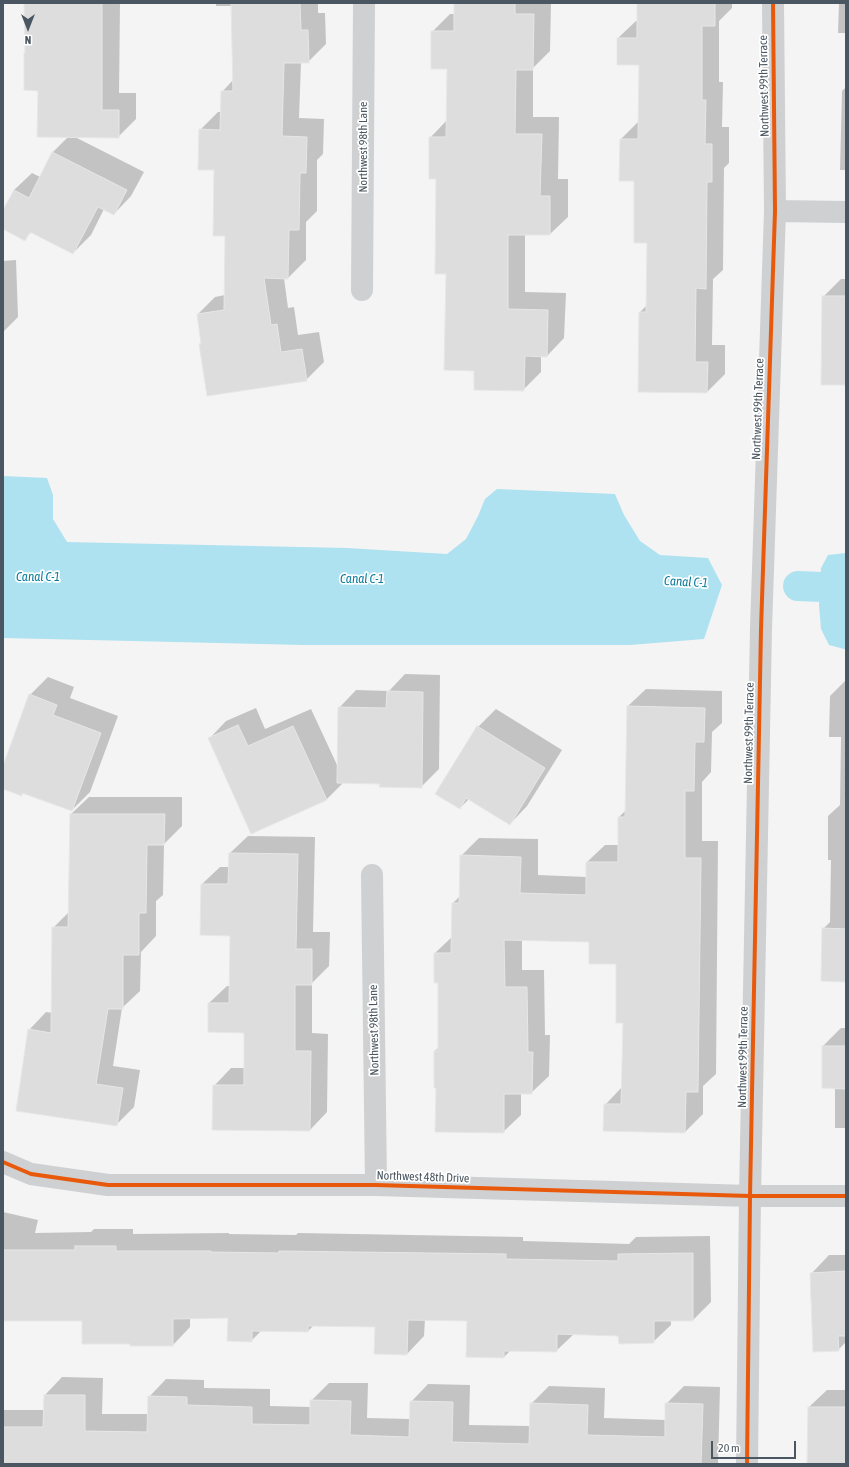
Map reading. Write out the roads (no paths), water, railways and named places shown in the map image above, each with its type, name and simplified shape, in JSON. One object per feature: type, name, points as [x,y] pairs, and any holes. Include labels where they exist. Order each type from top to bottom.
[{"type":"street","name":"Northwest 98th Lane","points":[[362,290],[364,3]]},
{"type":"street","name":"Northwest 99th Terrace","points":[[747,1464],[750,1196],[761,629],[775,211],[773,3]]},
{"type":"street","points":[[775,211],[846,212]]},
{"type":"street","name":"Northwest 98th Lane","points":[[372,875],[376,1185]]},
{"type":"street","name":"Northwest 48th Drive","points":[[3,1162],[31,1174],[108,1185],[376,1185],[750,1196],[846,1196]]},
{"type":"water","points":[[3,476],[47,478],[53,495],[53,519],[67,542],[347,548],[447,554],[466,539],[485,499],[497,489],[615,494],[624,515],[640,541],[660,555],[708,558],[722,585],[704,639],[630,645],[304,645],[3,638]]},
{"type":"water","points":[[846,553],[846,649],[844,649],[829,645],[821,629],[819,605],[821,568],[828,555]]},
{"type":"waterway","name":"Canal C-1","points":[[798,586],[846,588]]}]
